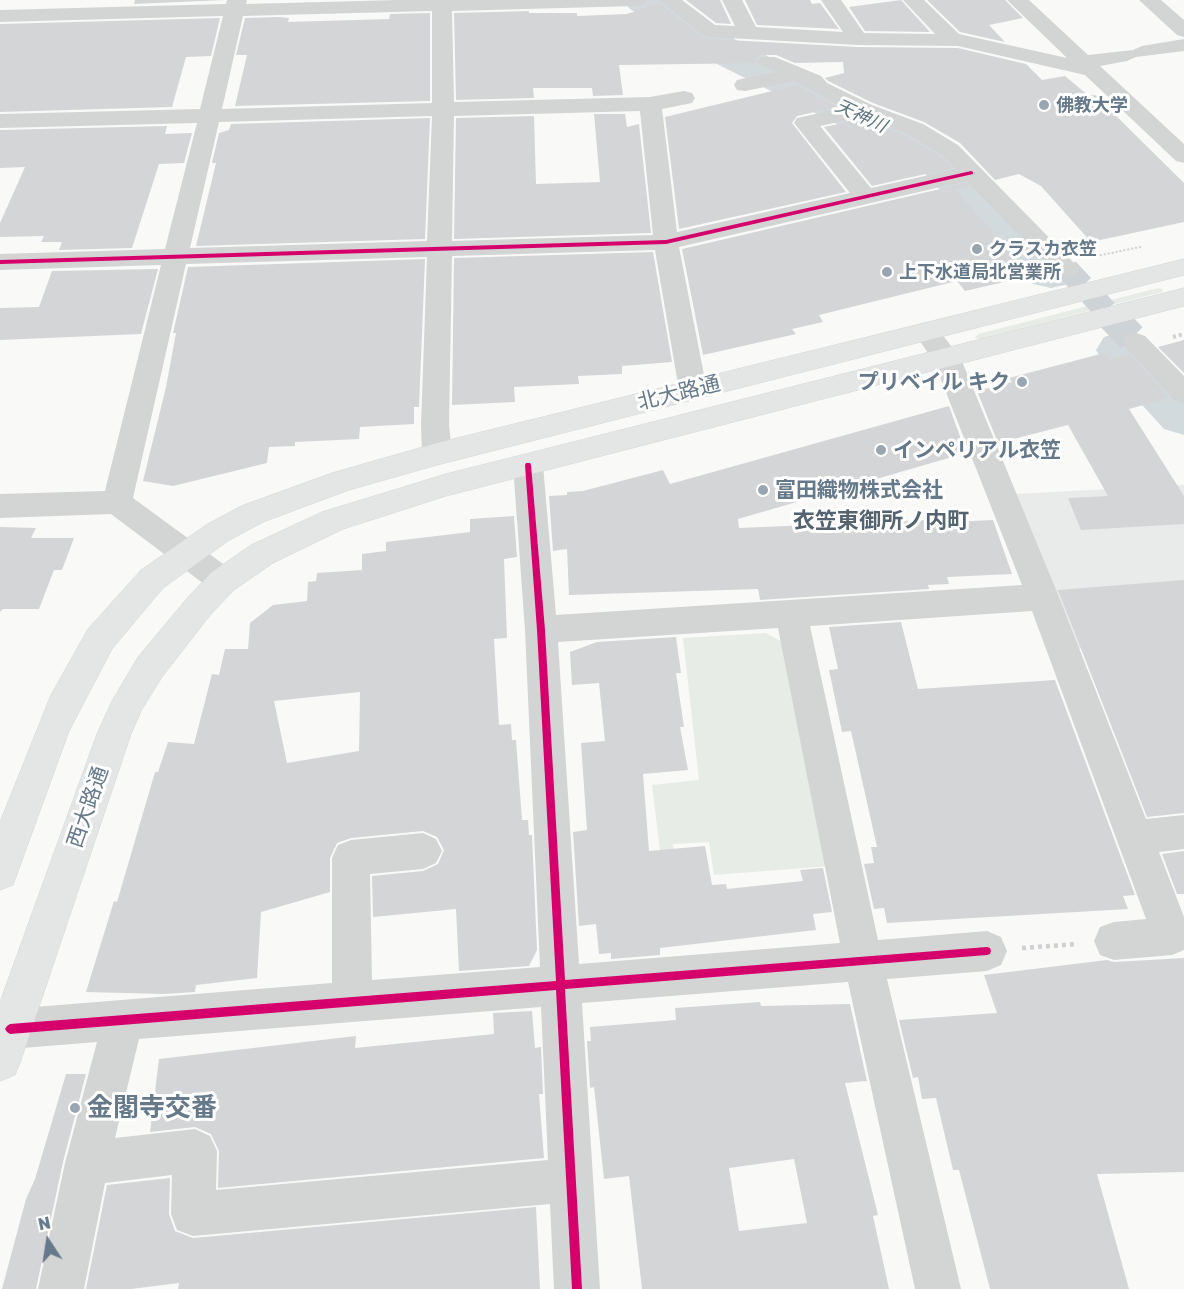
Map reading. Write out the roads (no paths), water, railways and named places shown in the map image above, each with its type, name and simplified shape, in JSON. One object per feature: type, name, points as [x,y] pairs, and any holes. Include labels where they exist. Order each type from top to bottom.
[{"type":"main road","name":"北大路通","points":[[187,553],[225,529],[273,506],[342,481],[437,454],[1184,267]]},
{"type":"main road","name":"北大路通","points":[[223,581],[262,554],[333,520],[446,485],[1184,297]]},
{"type":"main road","points":[[0,872],[7,835],[52,731],[91,654],[152,579],[187,553]]},
{"type":"main road","name":"西大路通","points":[[5,1044],[114,734],[150,667],[178,630],[223,581]]},
{"type":"street","points":[[0,16],[235,6],[635,0]]},
{"type":"street","points":[[669,0],[710,31],[739,38],[953,40],[1088,66],[1134,53],[1184,34],[1149,0]]},
{"type":"street","points":[[732,0],[745,22],[739,38]]},
{"type":"street","points":[[832,0],[858,39]]},
{"type":"street","points":[[913,0],[953,40]]},
{"type":"street","points":[[1017,0],[1184,156]]},
{"type":"street","points":[[437,454],[435,425],[443,108],[443,3]]},
{"type":"street","points":[[117,501],[211,116],[235,6]]},
{"type":"street","points":[[745,85],[782,73],[813,81],[853,113],[915,129],[950,150],[956,176],[1065,266]]},
{"type":"street","points":[[0,121],[443,108],[650,105],[684,98]]},
{"type":"street","points":[[650,105],[666,242],[693,390]]},
{"type":"street","points":[[853,113],[805,123],[866,197]]},
{"type":"street","points":[[0,262],[666,242],[956,176]]},
{"type":"street","points":[[926,331],[947,359],[1043,597],[1134,837],[1178,935],[1114,941]]},
{"type":"street","points":[[1139,344],[1184,393]]},
{"type":"street","points":[[528,465],[541,630],[576,1289]]},
{"type":"street","points":[[0,506],[117,501],[223,581]]},
{"type":"street","points":[[541,630],[1043,597]]},
{"type":"street","points":[[791,613],[863,961],[938,1289]]},
{"type":"street","points":[[1134,837],[1184,832]]},
{"type":"street","points":[[352,1002],[351,858],[423,851]]},
{"type":"street","points":[[5,1044],[123,1020],[987,951]]},
{"type":"street","points":[[61,1289],[87,1163],[123,1020]]},
{"type":"street","points":[[87,1163],[195,1151],[193,1214],[571,1180]]},
{"type":"waterway","name":"天神川","points":[[643,0],[677,24],[728,53],[859,118],[903,136],[937,160],[1051,272]]},
{"type":"waterway","name":"天神川","points":[[1123,350],[1184,415]]},
{"type":"tunnel","points":[[1067,269],[1112,317]]},
{"type":"tunnel","points":[[1111,316],[1136,342]]},
{"type":"place","name":"佛教大学","points":[[1044,105]]},
{"type":"place","name":"クラスカ衣笠","points":[[977,249]]},
{"type":"place","name":"上下水道局北営業所","points":[[887,272]]},
{"type":"place","name":"プリベイル キク","points":[[1022,382]]},
{"type":"place","name":"インペリアル衣笠","points":[[881,450]]},
{"type":"place","name":"富田織物株式会社","points":[[763,490]]},
{"type":"place","name":"金閣寺交番","points":[[75,1108]]},
{"type":"district","name":"衣笠東御所ノ内町","points":[[881,521]]}]
